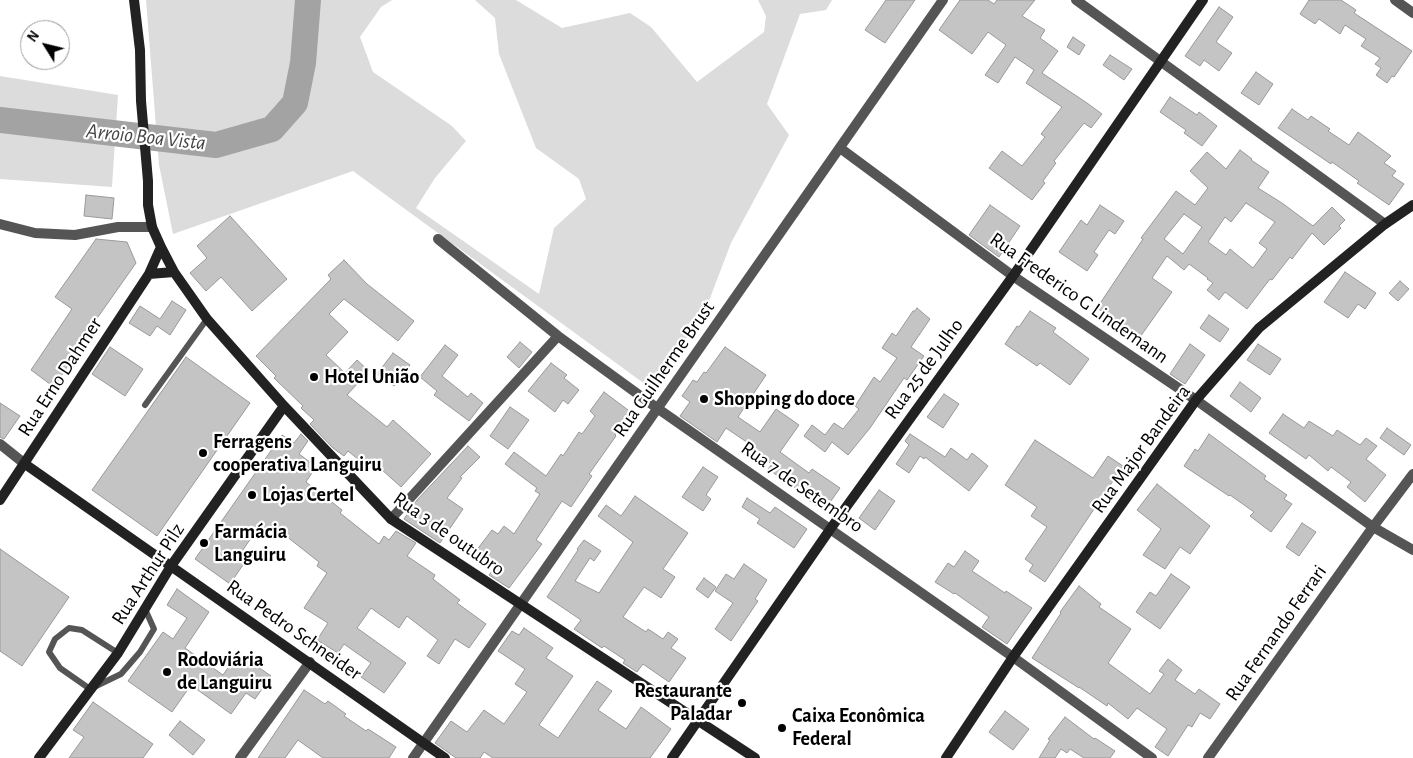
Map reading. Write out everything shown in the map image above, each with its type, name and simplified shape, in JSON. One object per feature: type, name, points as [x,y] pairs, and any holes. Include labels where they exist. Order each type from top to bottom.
[{"type":"main road","name":"Rua 3 de outubro","points":[[134,0],[140,50],[141,101],[148,181],[148,204],[152,227],[174,272],[207,319],[284,406],[390,519],[755,758]]},
{"type":"main road","name":"Rua 25 de Julho","points":[[672,758],[831,528],[1013,276],[1203,0]]},
{"type":"main road","name":"Rua Major Bandeira","points":[[946,758],[1014,657],[1196,400],[1259,328],[1385,224],[1413,205]]},
{"type":"main road","name":"Rua Erno Dahmer","points":[[0,500],[150,274],[161,247]]},
{"type":"main road","points":[[150,274],[174,272]]},
{"type":"main road","name":"Rua Arthur Pilz","points":[[38,758],[118,653],[171,566],[284,406]]},
{"type":"main road","name":"Rua Pedro Schneider","points":[[25,464],[445,758]]},
{"type":"street","name":"Rua Guilherme Brust","points":[[413,758],[943,0]]},
{"type":"street","points":[[1076,0],[1385,224]]},
{"type":"street","points":[[1394,0],[1413,13]]},
{"type":"street","name":"Rua Frederico G Lindemann","points":[[840,148],[1013,276],[1196,400],[1373,527],[1413,550]]},
{"type":"street","points":[[0,224],[35,232],[75,235],[118,227],[152,227]]},
{"type":"street","name":"Rua 7 de Setembro","points":[[438,239],[558,336],[657,408],[1014,657],[1152,758]]},
{"type":"street","points":[[390,519],[558,336]]},
{"type":"street","name":"Rua Pedro Schneider","points":[[0,444],[25,464]]},
{"type":"street","name":"Rua Fernando Ferrari","points":[[1208,758],[1413,474]]},
{"type":"street","points":[[240,758],[310,662]]},
{"type":"lane","points":[[145,405],[207,319]]},
{"type":"lane","points":[[118,653],[82,630],[68,628],[55,639],[49,652],[60,668],[90,689],[121,674],[140,652],[154,629],[146,609]]},
{"type":"shaded area","points":[[146,0],[392,0],[381,7],[360,37],[373,72],[452,126],[466,141],[435,178],[416,208],[539,294],[554,228],[586,199],[579,179],[536,148],[499,54],[495,18],[475,0],[516,0],[562,28],[630,13],[651,27],[697,82],[764,32],[766,16],[758,0],[832,0],[826,10],[800,14],[767,104],[789,135],[731,243],[707,306],[653,390],[353,171],[173,234],[159,165]]},
{"type":"shaded area","points":[[0,76],[118,95],[112,187],[0,179]]},
{"type":"building","points":[[886,0],[915,0],[885,43],[865,30]]},
{"type":"building","points":[[960,0],[988,0],[994,4],[997,0],[1035,0],[1022,16],[1045,30],[1040,38],[1058,51],[1042,73],[1102,114],[1091,128],[1084,123],[1054,161],[1056,163],[1043,181],[1045,183],[1032,200],[989,168],[1002,151],[1022,166],[1045,137],[1041,134],[1062,107],[1026,83],[1034,70],[1015,57],[998,83],[985,75],[1006,45],[988,32],[972,54],[939,30]]},
{"type":"building","points":[[1309,0],[1341,0],[1356,10],[1354,13],[1412,51],[1394,77],[1392,76],[1387,83],[1376,75],[1381,68],[1375,64],[1380,58],[1361,46],[1366,39],[1345,25],[1340,34],[1319,19],[1315,24],[1300,14]]},
{"type":"building","points":[[1219,7],[1233,17],[1216,42],[1232,53],[1219,71],[1204,60],[1200,66],[1185,56]]},
{"type":"building","points":[[1073,37],[1085,45],[1079,55],[1067,47]]},
{"type":"building","points":[[1110,55],[1132,69],[1124,80],[1103,65]]},
{"type":"building","points":[[1256,72],[1273,84],[1259,105],[1241,93]]},
{"type":"building","points":[[1170,97],[1197,115],[1199,112],[1217,126],[1202,146],[1184,133],[1186,130],[1160,112]]},
{"type":"building","points":[[1292,109],[1308,120],[1311,116],[1330,129],[1328,131],[1349,145],[1358,132],[1391,156],[1384,163],[1396,171],[1392,176],[1404,184],[1389,205],[1357,183],[1359,181],[1332,162],[1331,164],[1278,128]]},
{"type":"building","points":[[1240,150],[1269,172],[1258,188],[1313,226],[1332,207],[1345,220],[1339,226],[1341,228],[1324,245],[1312,233],[1292,259],[1290,257],[1272,280],[1270,279],[1247,309],[1225,292],[1219,300],[1207,290],[1213,283],[1208,278],[1189,264],[1184,270],[1167,256],[1152,278],[1172,292],[1140,337],[1116,319],[1097,308],[1143,239],[1141,238],[1176,191],[1195,205],[1208,188],[1190,171],[1207,152],[1226,169]],"holes":[[[1246,203],[1275,222],[1259,243],[1267,249],[1253,268],[1230,249],[1226,255],[1208,242],[1225,217],[1231,222]],[[1184,214],[1202,227],[1183,254],[1164,239]]]},
{"type":"building","points":[[86,195],[114,198],[112,219],[84,216]]},
{"type":"building","points":[[990,205],[1020,226],[999,257],[969,235]]},
{"type":"building","points":[[1100,205],[1124,221],[1115,234],[1109,230],[1094,252],[1098,255],[1087,271],[1059,252],[1081,220],[1087,225]]},
{"type":"building","points":[[230,216],[287,279],[252,311],[221,277],[206,291],[190,273],[207,258],[197,246]]},
{"type":"building","points":[[96,239],[127,242],[136,263],[81,341],[83,342],[54,387],[31,370],[72,309],[55,297]]},
{"type":"building","points":[[344,260],[367,284],[414,321],[398,341],[344,299],[329,314],[348,332],[326,355],[345,373],[357,360],[369,371],[347,395],[387,427],[393,420],[431,454],[401,487],[381,469],[378,473],[348,451],[344,456],[333,448],[310,424],[314,420],[301,408],[303,406],[274,378],[276,376],[256,356],[331,279],[328,275]]},
{"type":"building","points":[[1345,272],[1376,293],[1365,309],[1358,304],[1348,318],[1324,302]]},
{"type":"building","points":[[1400,281],[1409,289],[1398,301],[1389,293]]},
{"type":"building","points":[[172,301],[186,310],[170,335],[157,326],[150,336],[129,323],[140,306],[160,319]]},
{"type":"building","points":[[917,308],[930,319],[911,347],[924,356],[907,380],[904,378],[870,428],[848,455],[832,442],[825,452],[804,436],[812,425],[825,435],[834,423],[843,429],[859,409],[855,406],[874,377],[880,382],[897,358],[882,348],[892,333],[896,336]]},
{"type":"building","points":[[1030,311],[1056,328],[1053,332],[1089,359],[1070,385],[1040,363],[1037,366],[1005,344]]},
{"type":"building","points":[[1209,315],[1229,329],[1220,342],[1200,328]]},
{"type":"building","points":[[520,342],[532,352],[519,368],[507,357]]},
{"type":"building","points":[[1190,344],[1205,355],[1185,384],[1170,374]]},
{"type":"building","points":[[1258,344],[1281,359],[1270,375],[1247,360]]},
{"type":"building","points":[[445,345],[458,355],[442,376],[468,397],[471,393],[483,403],[469,421],[434,395],[437,391],[420,377]]},
{"type":"building","points":[[110,347],[143,369],[125,396],[92,374]]},
{"type":"building","points":[[725,347],[766,375],[738,417],[760,432],[776,409],[799,425],[780,452],[809,473],[812,469],[840,488],[824,511],[807,499],[808,497],[768,469],[772,464],[748,448],[751,445],[726,428],[717,442],[680,416],[690,402],[682,396],[693,380],[697,382],[704,372],[706,373]]},
{"type":"building","points":[[393,353],[410,365],[394,386],[377,374]]},
{"type":"building","points":[[186,357],[250,403],[157,536],[92,490]]},
{"type":"building","points":[[551,363],[567,375],[564,378],[579,390],[568,404],[563,400],[555,412],[528,391]]},
{"type":"building","points":[[1240,382],[1261,398],[1251,412],[1230,396]]},
{"type":"building","points":[[604,392],[632,413],[589,474],[592,476],[571,507],[562,501],[536,540],[542,544],[509,588],[489,575],[496,566],[476,551],[492,530],[498,534],[504,526],[514,534],[540,494],[535,491],[537,488],[505,464],[514,452],[546,476],[561,454],[563,456],[579,432],[582,434],[595,416],[590,411]]},
{"type":"building","points":[[944,394],[959,404],[943,428],[927,417]]},
{"type":"building","points":[[0,403],[20,416],[4,439],[0,437]]},
{"type":"building","points":[[510,407],[529,420],[508,449],[490,436]]},
{"type":"building","points":[[1283,414],[1304,428],[1309,421],[1333,436],[1337,430],[1360,445],[1366,438],[1377,446],[1366,459],[1386,475],[1365,502],[1347,487],[1351,482],[1331,467],[1328,471],[1309,455],[1306,459],[1269,433]]},
{"type":"building","points":[[1387,428],[1411,445],[1404,455],[1380,438]]},
{"type":"building","points":[[301,434],[308,441],[299,454],[318,468],[315,468],[306,482],[342,510],[340,513],[379,544],[384,536],[389,540],[396,531],[416,543],[407,556],[435,575],[433,579],[460,600],[457,603],[486,624],[469,648],[455,639],[439,664],[427,656],[438,640],[407,616],[399,628],[371,608],[357,628],[406,663],[384,693],[361,677],[371,663],[344,644],[338,653],[317,640],[328,623],[304,608],[327,573],[317,566],[319,562],[272,525],[266,534],[258,528],[240,554],[247,559],[230,584],[195,559],[282,435],[294,443]]},
{"type":"building","points":[[910,434],[945,457],[951,448],[967,460],[972,453],[988,466],[969,491],[925,457],[924,459],[920,456],[909,473],[896,464],[909,445],[905,441]]},
{"type":"building","points":[[1209,434],[1266,476],[1264,479],[1287,495],[1284,499],[1292,504],[1271,532],[1250,516],[1254,512],[1184,466],[1195,449],[1198,451]]},
{"type":"building","points":[[1035,440],[1093,478],[1108,456],[1123,466],[1045,582],[1029,571],[1033,565],[1025,559],[1047,527],[1031,516],[1037,507],[1005,485]]},
{"type":"building","points":[[468,446],[480,457],[460,477],[462,478],[447,498],[463,509],[440,543],[404,519],[417,500]]},
{"type":"building","points":[[703,467],[718,477],[706,495],[711,499],[703,511],[682,497]]},
{"type":"building","points":[[1157,484],[1210,526],[1190,554],[1180,547],[1165,569],[1143,555],[1161,529],[1137,510]]},
{"type":"building","points":[[879,490],[895,501],[875,530],[859,518]]},
{"type":"building","points":[[635,496],[688,533],[663,569],[675,577],[661,598],[644,587],[623,617],[646,632],[648,629],[663,639],[668,632],[678,639],[671,648],[686,658],[669,682],[643,664],[637,672],[623,663],[625,660],[604,646],[602,648],[574,629],[581,620],[547,597],[584,540],[601,551],[594,561],[590,558],[575,581],[599,593],[633,542],[598,516],[606,505],[621,516]]},
{"type":"building","points":[[747,498],[770,513],[775,507],[807,529],[794,548],[757,523],[760,519],[742,507]]},
{"type":"building","points":[[1302,523],[1316,532],[1299,556],[1286,547]]},
{"type":"building","points":[[0,549],[69,597],[22,666],[0,651]]},
{"type":"building","points":[[965,551],[979,561],[972,571],[1032,608],[1007,644],[982,627],[989,617],[955,593],[935,582],[948,563],[954,567]]},
{"type":"building","points":[[744,564],[767,580],[755,599],[758,601],[731,641],[715,629],[733,603],[715,591],[726,574],[734,579]]},
{"type":"building","points":[[1171,574],[1190,587],[1160,629],[1136,612],[1150,592],[1156,596]]},
{"type":"building","points":[[704,578],[716,587],[708,598],[696,589]]},
{"type":"building","points":[[1079,586],[1101,604],[1099,607],[1131,629],[1108,663],[1150,694],[1164,674],[1159,671],[1168,659],[1182,670],[1175,680],[1195,694],[1199,689],[1220,704],[1210,719],[1200,713],[1192,727],[1188,725],[1168,756],[1155,747],[1167,729],[1137,708],[1128,719],[1108,703],[1107,706],[1032,658],[1060,612]]},
{"type":"building","points":[[177,589],[209,612],[185,648],[223,675],[238,653],[271,676],[255,699],[246,693],[231,714],[191,685],[172,712],[128,681],[163,632],[173,639],[187,618],[167,605]]},
{"type":"building","points":[[524,628],[553,648],[546,658],[573,676],[539,725],[558,738],[597,681],[612,691],[598,710],[626,729],[641,707],[671,729],[650,758],[493,758],[484,752],[480,758],[456,758],[435,743],[451,721],[467,732],[484,710],[504,724],[527,692],[515,684],[525,669],[498,651],[512,631],[519,635]]},
{"type":"building","points":[[304,690],[325,704],[328,701],[346,714],[344,716],[366,731],[368,729],[396,747],[389,758],[323,758],[298,740],[285,758],[258,758]]},
{"type":"building","points":[[93,702],[153,744],[143,758],[69,758],[84,737],[73,730]]},
{"type":"building","points":[[1005,711],[1029,729],[1013,750],[989,732]]},
{"type":"building","points":[[1065,717],[1094,739],[1115,751],[1110,758],[1084,758],[1070,749],[1067,753],[1061,749],[1055,758],[1039,758],[1050,740],[1048,739]]},
{"type":"building","points":[[180,721],[205,740],[193,755],[169,735]]},
{"type":"waterway","name":"Arroio Boa Vista","points":[[0,120],[216,145],[272,129],[295,103],[303,63],[308,0]]},
{"type":"place","name":"Hotel União","points":[[314,377]]},
{"type":"place","name":"Shopping do doce","points":[[704,399]]},
{"type":"place","name":"Ferragens cooperativa Languiru","points":[[203,453]]},
{"type":"place","name":"Lojas Certel","points":[[252,495]]},
{"type":"place","name":"Farmácia Languiru","points":[[204,543]]},
{"type":"place","name":"Rodoviária de Languiru","points":[[167,672]]},
{"type":"place","name":"Restaurante Paladar","points":[[742,703]]},
{"type":"place","name":"Caixa Econômica Federal","points":[[782,728]]}]
